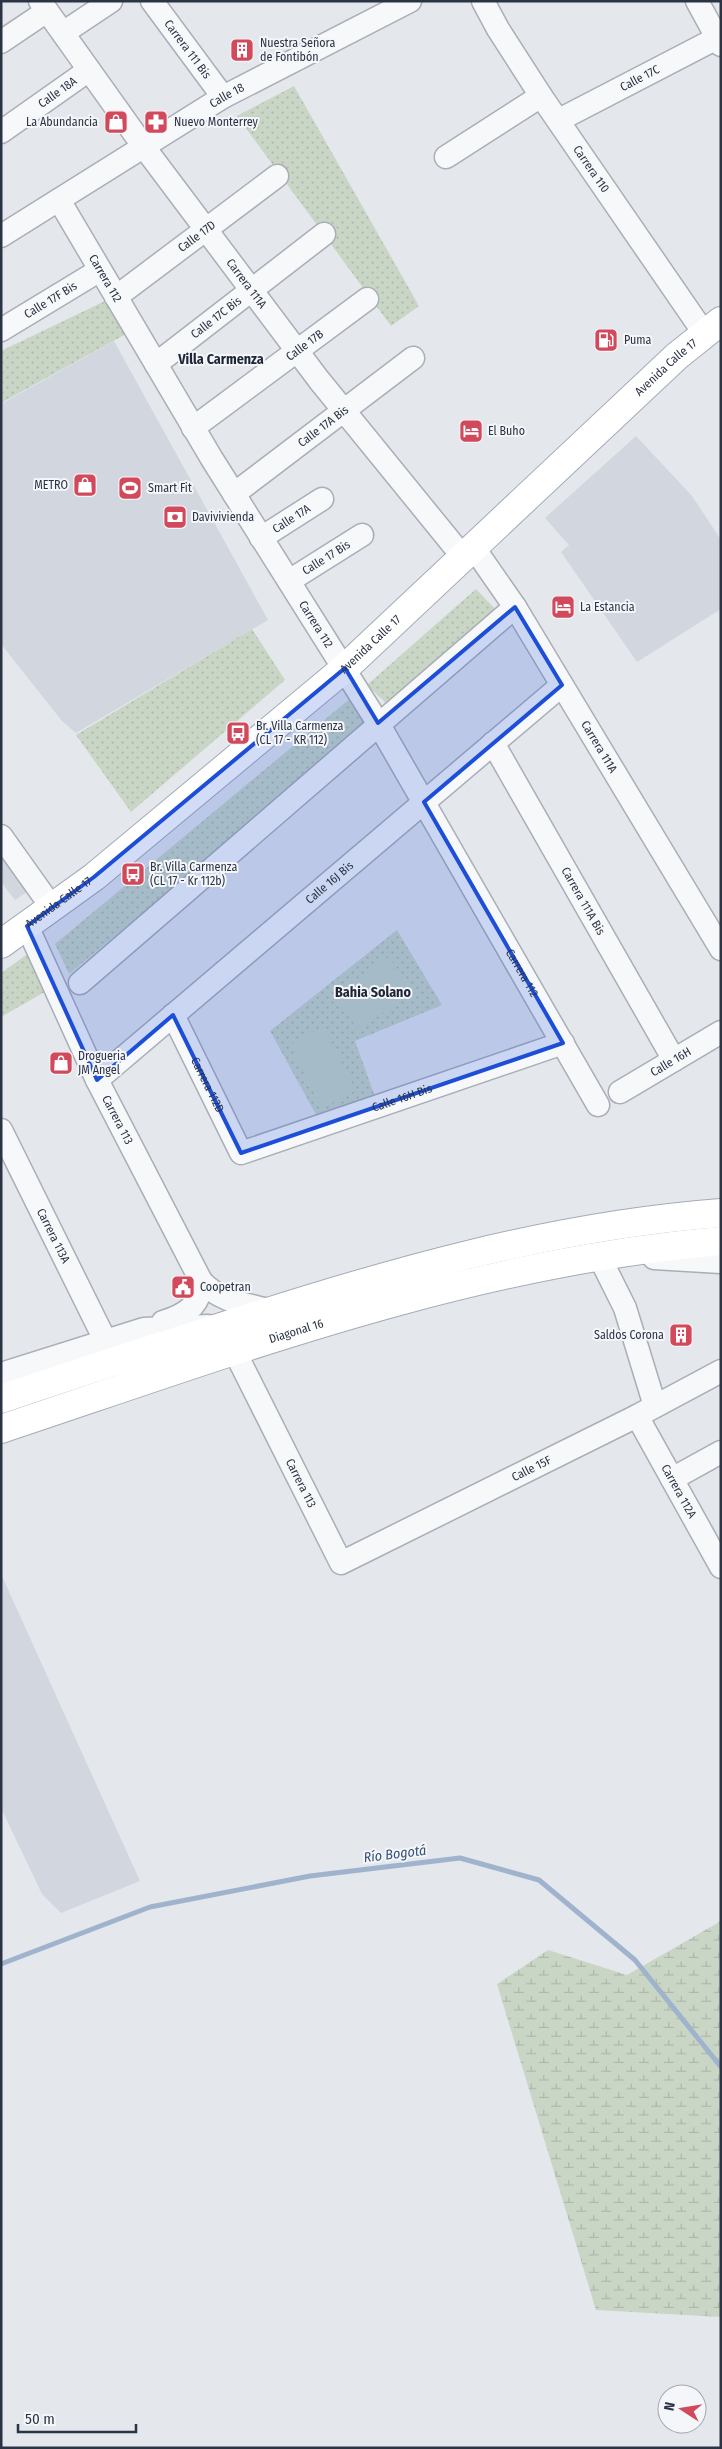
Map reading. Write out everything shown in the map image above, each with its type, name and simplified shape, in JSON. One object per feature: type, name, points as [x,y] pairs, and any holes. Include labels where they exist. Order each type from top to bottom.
[{"type":"main road","name":"Avenida Calle 17","points":[[1,944],[94,877],[345,668],[712,327]]},
{"type":"main road","name":"Diagonal 16","points":[[1,1429],[228,1338],[269,1310],[398,1272],[537,1238],[649,1220],[721,1213]]},
{"type":"main road","name":"Diagonal 16","points":[[1,1398],[228,1338],[328,1320],[426,1292],[599,1256],[646,1248],[721,1241]]},
{"type":"street","points":[[63,33],[111,1]]},
{"type":"street","name":"Carrera 111 Bis","points":[[152,1],[223,97]]},
{"type":"street","name":"Calle 18","points":[[1,236],[223,97],[410,1]]},
{"type":"street","name":"Carrera 110","points":[[483,1],[498,29],[541,96],[712,327]]},
{"type":"street","points":[[697,1],[720,39]]},
{"type":"street","points":[[1,42],[43,6]]},
{"type":"street","name":"Carrera 111A","points":[[43,6],[144,146],[297,351],[344,410],[515,607],[721,949]]},
{"type":"street","name":"Calle 17C","points":[[559,120],[720,39]]},
{"type":"street","name":"Calle 18A","points":[[1,132],[89,70]]},
{"type":"street","points":[[446,158],[541,96]]},
{"type":"street","name":"Calle 17D","points":[[116,297],[277,176]]},
{"type":"street","name":"Carrera 112","points":[[59,200],[193,428],[378,723],[598,1105]]},
{"type":"street","name":"Calle 17C Bis","points":[[156,364],[324,234]]},
{"type":"street","name":"Calle 17F Bis","points":[[1,330],[100,270]]},
{"type":"street","name":"Calle 17B","points":[[193,428],[367,299]]},
{"type":"street","name":"Calle 17A Bis","points":[[234,494],[413,358]]},
{"type":"street","name":"Calle 17A","points":[[262,538],[322,499]]},
{"type":"street","name":"Calle 17 Bis","points":[[289,581],[362,535]]},
{"type":"street","points":[[80,983],[378,723],[515,607]]},
{"type":"street","name":"Calle 16J Bis","points":[[97,1080],[562,685]]},
{"type":"street","name":"Carrera 111A Bis","points":[[493,743],[674,1060]]},
{"type":"street","points":[[1,836],[52,909]]},
{"type":"street","name":"Carrera 113","points":[[28,926],[97,1080],[201,1281],[211,1292],[222,1297],[269,1310]]},
{"type":"street","name":"Carrera 112D","points":[[173,1016],[241,1153]]},
{"type":"street","name":"Calle 16H","points":[[620,1092],[721,1032]]},
{"type":"street","name":"Calle 16H Bis","points":[[241,1153],[563,1043]]},
{"type":"street","name":"Carrera 113A","points":[[1,1130],[105,1340]]},
{"type":"street","name":"Diagonal 16","points":[[599,1256],[721,1262]]},
{"type":"street","name":"Carrera 112A","points":[[599,1256],[626,1308],[646,1411],[672,1479],[714,1540],[721,1567]]},
{"type":"street","points":[[144,1329],[177,1317],[189,1310],[198,1302],[201,1281]]},
{"type":"street","name":"Diagonal 16","points":[[1,1374],[144,1329],[199,1325],[228,1338]]},
{"type":"street","name":"Carrera 113","points":[[228,1338],[341,1563]]},
{"type":"street","name":"Calle 15F","points":[[341,1563],[646,1411],[721,1371]]},
{"type":"street","points":[[672,1479],[721,1452]]},
{"type":"highlighted area","points":[[515,607],[562,685],[424,802],[563,1043],[241,1153],[173,1015],[97,1080],[27,926],[94,877],[345,668],[378,723]]},
{"type":"shaded area","points":[[114,341],[268,620],[76,733],[62,721],[1,644],[1,404]]},
{"type":"shaded area","points":[[636,436],[692,496],[721,540],[721,609],[637,662],[561,552],[569,545],[545,518]]},
{"type":"shaded area","points":[[1,857],[27,892],[15,900],[1,882]]},
{"type":"shaded area","points":[[1,1574],[140,1881],[61,1913],[42,1894],[1,1808]]},
{"type":"green space","points":[[294,86],[419,306],[391,326],[237,116]]},
{"type":"green space","points":[[105,301],[126,334],[1,403],[1,351]]},
{"type":"green space","points":[[476,589],[496,610],[387,704],[367,685]]},
{"type":"green space","points":[[252,629],[285,680],[131,812],[76,735]]},
{"type":"green space","points":[[352,697],[371,725],[69,974],[55,944]]},
{"type":"green space","points":[[397,930],[442,1005],[355,1041],[377,1102],[320,1122],[270,1031]]},
{"type":"green space","points":[[29,953],[48,990],[1,1017],[1,973]]},
{"type":"green space","points":[[389,957],[413,992],[358,1030],[334,994]]},
{"type":"green space","points":[[323,1026],[356,1090],[322,1108],[289,1044]]},
{"type":"green space","points":[[721,1921],[721,2317],[596,2310],[497,1984],[548,1950],[627,1975]]},
{"type":"waterway","name":"Río Bogotá","points":[[1,1964],[150,1907],[310,1876],[460,1858],[539,1880],[635,1960],[721,2067]]},
{"type":"place","name":"Nuestra Señora de Fontibón","points":[[242,50]]},
{"type":"place","name":"La Abundancia","points":[[116,122]]},
{"type":"place","name":"Nuevo Monterrey","points":[[156,122]]},
{"type":"place","name":"Puma","points":[[606,340]]},
{"type":"place","name":"El Buho","points":[[471,431]]},
{"type":"place","name":"METRO","points":[[85,485]]},
{"type":"place","name":"Smart Fit","points":[[130,488]]},
{"type":"place","name":"Davivivienda","points":[[175,517]]},
{"type":"place","name":"La Estancia","points":[[563,607]]},
{"type":"place","name":"Br. Villa Carmenza (CL 17 - KR 112)","points":[[238,733]]},
{"type":"place","name":"Br. Villa Carmenza (CL 17 - Kr 112b)","points":[[133,874]]},
{"type":"place","name":"Drogueria JM Angel","points":[[61,1063]]},
{"type":"place","name":"Coopetran","points":[[183,1287]]},
{"type":"place","name":"Saldos Corona","points":[[681,1335]]},
{"type":"district","name":"Villa Carmenza","points":[[221,359]]},
{"type":"district","name":"Bahia Solano","points":[[373,992]]}]
